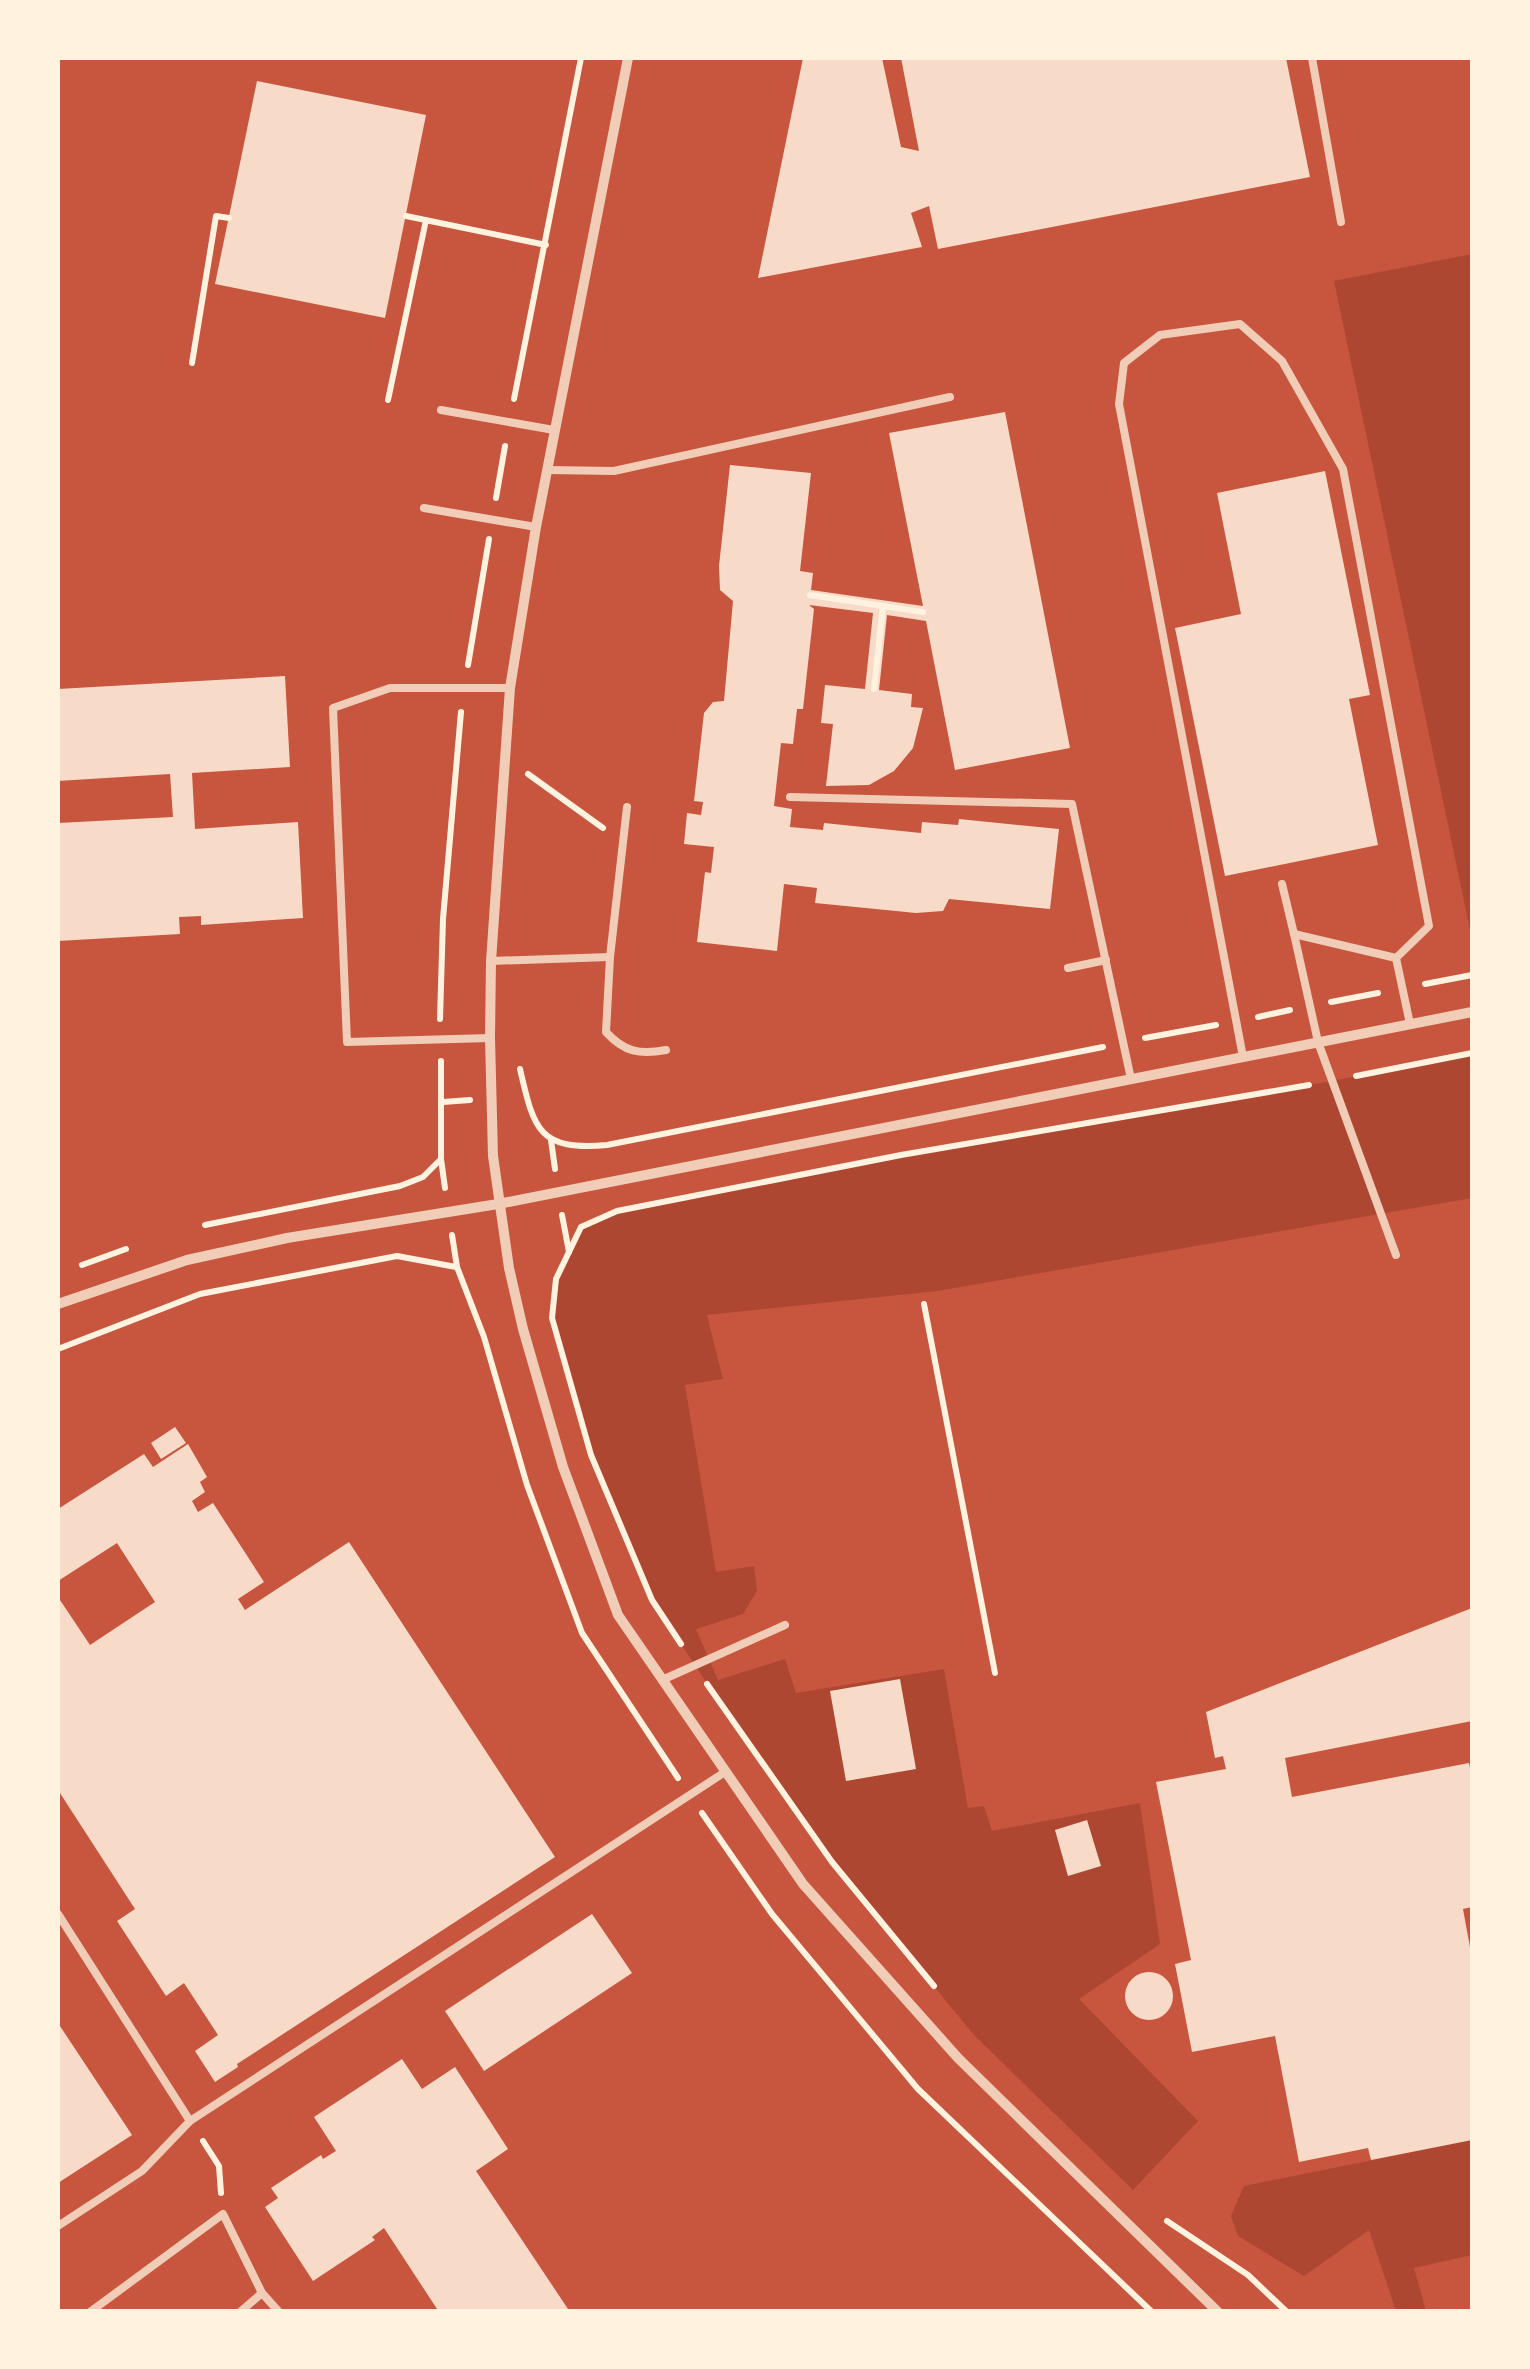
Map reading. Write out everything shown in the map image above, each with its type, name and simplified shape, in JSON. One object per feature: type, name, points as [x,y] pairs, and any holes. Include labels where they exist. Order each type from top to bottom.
[{"type":"street","points":[[628,58],[554,430],[510,688],[490,960],[490,1038],[498,1204],[522,1329],[563,1467],[618,1615],[803,1884],[958,2058],[1218,2312]]},
{"type":"street","points":[[58,1304],[187,1260],[287,1238],[498,1204],[1472,1012]]},
{"type":"lane","points":[[1312,58],[1340,222]]},
{"type":"lane","points":[[1243,1057],[1118,404],[1124,362],[1160,335],[1240,324],[1282,361],[1343,469],[1429,926],[1396,958]]},
{"type":"lane","points":[[547,470],[614,471],[950,397]]},
{"type":"lane","points":[[441,410],[554,430]]},
{"type":"lane","points":[[424,508],[536,528]]},
{"type":"lane","points":[[490,1038],[348,1042],[332,708],[390,688],[510,688]]},
{"type":"lane","points":[[790,796],[1072,804],[1131,1079]]},
{"type":"lane","points":[[627,807],[606,1032],[619,1046],[644,1054],[666,1050]]},
{"type":"lane","points":[[1282,884],[1318,1042],[1396,1255]]},
{"type":"lane","points":[[1294,934],[1396,958]]},
{"type":"lane","points":[[490,960],[610,957]]},
{"type":"lane","points":[[1396,958],[1410,1024]]},
{"type":"lane","points":[[1068,968],[1106,960]]},
{"type":"lane","points":[[662,1680],[784,1625]]},
{"type":"lane","points":[[58,2226],[142,2172],[190,2121],[725,1772]]},
{"type":"lane","points":[[58,1914],[190,2121]]},
{"type":"lane","points":[[90,2312],[223,2214],[262,2293],[279,2312]]},
{"type":"lane","points":[[240,2312],[262,2293]]},
{"type":"path","points":[[58,1349],[219,1290],[397,1256],[457,1267],[441,1159],[440,1039],[443,918],[464,686],[509,423],[581,58]]},
{"type":"path","points":[[192,363],[216,216],[228,218]]},
{"type":"path","points":[[406,216],[546,245]]},
{"type":"path","points":[[388,400],[426,220]]},
{"type":"path","points":[[810,595],[923,612]]},
{"type":"path","points":[[874,689],[882,606]]},
{"type":"path","points":[[523,789],[524,770],[622,842]]},
{"type":"path","points":[[517,1056],[533,1122],[551,1140],[580,1148],[1472,975]]},
{"type":"path","points":[[938,1992],[832,1862],[756,1758],[652,1600],[591,1455],[552,1318],[556,1279],[581,1228],[618,1211],[1472,1053]]},
{"type":"path","points":[[924,1304],[994,1673]]},
{"type":"path","points":[[190,2121],[219,2166],[223,2214]]},
{"type":"path","points":[[1158,2213],[1248,2274],[1286,2312]]},
{"type":"shaded area","points":[[1472,254],[1472,939],[1334,281]]},
{"type":"shaded area","points":[[1472,1053],[1472,1198],[937,1291],[707,1315],[723,1379],[685,1385],[716,1572],[754,1566],[757,1591],[743,1614],[696,1629],[718,1680],[785,1659],[796,1693],[944,1669],[968,1808],[984,1806],[992,1831],[1140,1803],[1160,1944],[1079,1999],[1198,2121],[1133,2190],[974,2035],[832,1862],[756,1758],[652,1600],[591,1455],[552,1318],[556,1279],[581,1227],[617,1211],[901,1155]]},
{"type":"shaded area","points":[[1472,2140],[1472,2255],[1414,2268],[1426,2311],[1396,2311],[1369,2230],[1304,2276],[1238,2236],[1231,2216],[1244,2186]]},
{"type":"building","points":[[803,58],[882,58],[901,147],[919,151],[901,58],[1286,58],[1310,177],[938,249],[929,206],[911,213],[922,247],[758,278]]},
{"type":"building","points":[[257,81],[426,115],[385,318],[215,284]]},
{"type":"building","points":[[1005,412],[1070,748],[955,770],[926,621],[887,615],[879,690],[912,694],[911,707],[923,708],[913,748],[894,771],[869,785],[826,786],[833,724],[821,723],[825,685],[865,689],[873,613],[809,605],[814,609],[803,709],[797,709],[793,744],[781,743],[774,806],[792,809],[790,827],[823,830],[824,823],[921,833],[922,822],[958,825],[959,819],[1059,829],[1050,909],[949,899],[943,911],[916,913],[815,903],[817,888],[784,884],[777,951],[697,942],[705,872],[711,873],[714,847],[684,844],[687,813],[701,815],[703,802],[694,801],[704,713],[713,702],[724,701],[733,601],[720,590],[719,566],[730,465],[811,473],[800,571],[813,573],[811,590],[923,606],[889,433]]},
{"type":"building","points":[[1325,471],[1370,695],[1349,699],[1378,845],[1225,876],[1175,628],[1241,614],[1217,493]]},
{"type":"building","points":[[285,676],[290,767],[192,773],[195,829],[298,822],[303,918],[201,925],[201,916],[179,917],[180,934],[58,941],[58,823],[173,817],[170,774],[58,781],[58,689]]},
{"type":"building","points":[[175,1427],[186,1443],[161,1459],[151,1443]]},
{"type":"building","points":[[188,1444],[207,1477],[200,1482],[205,1492],[192,1501],[198,1512],[213,1503],[264,1582],[238,1599],[245,1610],[349,1542],[555,1857],[215,2082],[195,2051],[218,2035],[184,1983],[166,1996],[117,1921],[135,1909],[58,1790],[58,1597],[90,1645],[155,1602],[117,1543],[58,1581],[58,1509],[144,1454],[153,1467]]},
{"type":"building","points":[[1472,1608],[1472,1721],[1285,1758],[1292,1797],[1469,1763],[1472,1907],[1463,1909],[1472,1958],[1472,2140],[1371,2160],[1368,2148],[1299,2162],[1275,2036],[1192,2052],[1175,1964],[1191,1960],[1156,1782],[1226,1769],[1223,1756],[1215,1758],[1206,1712]]},
{"type":"building","points":[[900,1679],[916,1769],[846,1781],[830,1691]]},
{"type":"building","points":[[1087,1820],[1101,1866],[1068,1876],[1055,1830]]},
{"type":"building","points":[[592,1914],[632,1973],[484,2071],[445,2011]]},
{"type":"building","points":[[1149,1972],[1166,1979],[1173,1996],[1166,2013],[1149,2020],[1132,2013],[1125,1996],[1132,1979]]},
{"type":"building","points":[[58,2023],[132,2135],[58,2183]]},
{"type":"building","points":[[402,2059],[422,2089],[455,2067],[508,2149],[476,2171],[570,2312],[439,2312],[384,2228],[372,2237],[375,2240],[313,2281],[265,2207],[278,2198],[271,2188],[321,2155],[323,2159],[336,2151],[314,2117]]}]
